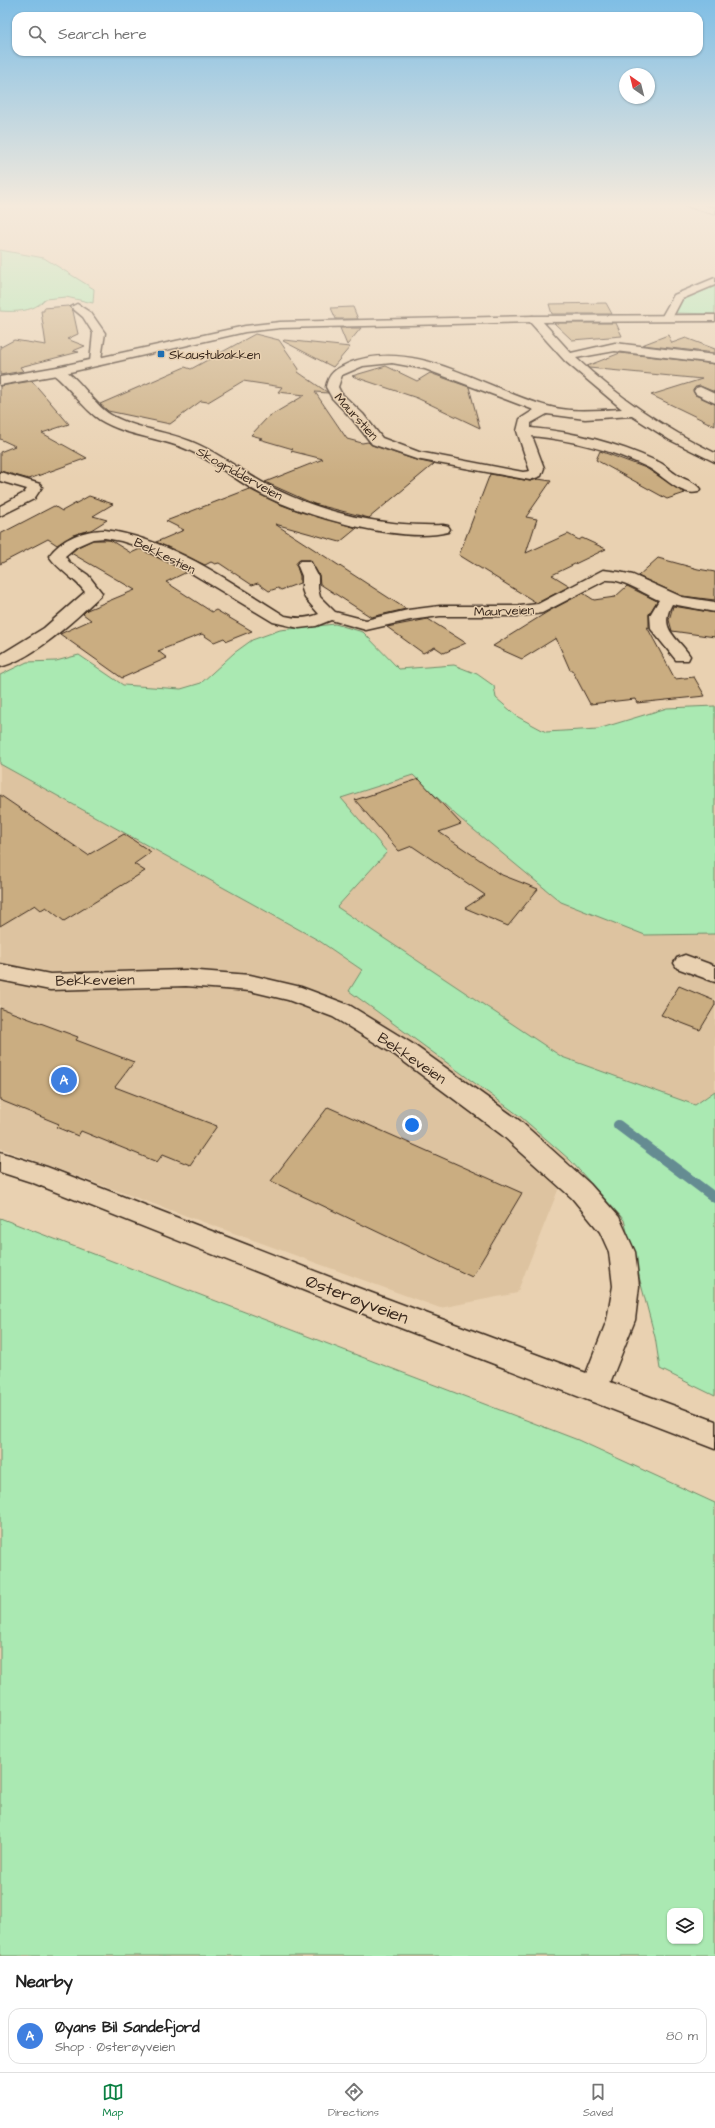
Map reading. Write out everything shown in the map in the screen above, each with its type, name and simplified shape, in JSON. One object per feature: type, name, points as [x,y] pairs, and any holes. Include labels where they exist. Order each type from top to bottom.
[{"type":"street","points":[[667,318],[674,302],[680,296]]},
{"type":"street","points":[[77,306],[87,315],[99,333],[96,362]]},
{"type":"street","points":[[0,381],[57,371],[262,327],[311,324],[533,319],[715,318]]},
{"type":"street","points":[[533,319],[568,358],[633,412],[692,447],[715,458]]},
{"type":"street","points":[[568,358],[587,352],[615,348],[715,359]]},
{"type":"street","name":"Maurstien","points":[[524,431],[537,468],[536,472],[530,476],[416,455],[377,441],[369,433],[358,417],[336,395],[332,387],[334,378],[338,372],[361,363],[392,359],[409,361],[545,410],[585,415],[633,412]]},
{"type":"street","name":"Skogridderveien","points":[[57,371],[75,386],[98,411],[108,419],[126,426],[190,445],[259,486],[289,501],[326,513],[392,528],[421,531],[443,529]]},
{"type":"street","points":[[700,391],[715,399]]},
{"type":"street","points":[[545,410],[525,422],[524,431],[563,434],[614,450],[653,464],[674,479],[693,489]]},
{"type":"street","points":[[0,476],[35,487],[29,496],[0,512]]},
{"type":"street","name":"Bekkestien","points":[[0,662],[21,652],[39,640],[94,593],[83,578],[63,565],[57,556],[64,547],[87,537],[104,533],[141,541],[199,572],[279,619],[296,624],[313,623],[329,615]]},
{"type":"street","points":[[305,564],[310,576],[310,590],[313,598],[329,615]]},
{"type":"street","name":"Maurveien","points":[[329,615],[366,625],[381,623],[408,615],[440,611],[520,611],[542,608],[603,576],[609,575],[624,579],[668,598],[715,607]]},
{"type":"street","points":[[668,598],[658,615],[659,629],[682,656]]},
{"type":"street","points":[[685,963],[715,974]]},
{"type":"street","name":"Bekkeveien","points":[[0,972],[50,982],[186,978],[250,983],[293,993],[340,1011],[403,1049],[511,1128],[581,1191],[610,1225],[622,1252],[626,1286],[621,1320],[594,1389]]},
{"type":"street","name":"Østerøyveien","points":[[0,1162],[38,1174],[343,1294],[715,1435]]},
{"type":"shaded area","points":[[0,764],[318,940],[362,970],[349,991],[521,1117],[570,1160],[517,1293],[440,1308],[0,1148]]},
{"type":"shaded area","points":[[413,775],[457,816],[645,935],[715,934],[715,1091],[695,1105],[562,1057],[337,907],[387,852],[341,798]]},
{"type":"green space","points":[[0,296],[93,296],[93,303],[66,297],[45,299],[30,309],[0,311]]},
{"type":"green space","points":[[685,296],[715,296],[715,314],[676,313],[677,303]]},
{"type":"green space","points":[[335,624],[363,632],[399,669],[454,665],[477,674],[494,686],[496,698],[518,717],[546,732],[598,729],[667,708],[715,706],[715,934],[645,935],[561,902],[457,816],[413,775],[341,798],[387,852],[337,907],[562,1057],[695,1105],[715,1091],[715,1396],[660,1369],[655,1337],[624,1220],[570,1160],[521,1117],[349,991],[362,970],[318,940],[0,764],[0,675],[27,662],[56,661],[79,655],[123,685],[181,689],[201,683],[234,653],[252,640],[280,630]]},
{"type":"green space","points":[[0,1218],[578,1440],[715,1503],[715,1956],[0,1956]]},
{"type":"building","points":[[606,303],[612,314],[552,314],[549,304]]},
{"type":"building","points":[[68,306],[73,311],[78,334],[67,339],[85,346],[73,351],[79,352],[20,367],[23,371],[0,375],[0,345],[1,347],[14,340],[46,345],[41,311],[44,311],[44,308]]},
{"type":"building","points":[[353,307],[358,319],[336,319],[331,308]]},
{"type":"building","points":[[554,323],[616,323],[622,336],[572,340]]},
{"type":"building","points":[[340,328],[361,328],[347,345]]},
{"type":"building","points":[[255,334],[279,340],[299,369],[298,372],[328,393],[315,392],[347,439],[362,443],[368,442],[372,445],[416,460],[434,464],[369,518],[314,504],[265,482],[323,459],[291,451],[293,449],[259,439],[262,438],[251,435],[268,417],[305,395],[278,392],[282,387],[243,381],[208,402],[201,401],[170,424],[108,411],[100,404],[185,367],[191,369]]},
{"type":"building","points":[[668,335],[672,343],[686,338],[715,349],[715,353],[642,345]]},
{"type":"building","points":[[283,341],[350,347],[333,367]]},
{"type":"building","points":[[620,353],[715,364],[715,392],[700,386],[693,390],[695,395],[715,404],[715,426],[651,395],[702,379],[589,368],[587,366]]},
{"type":"building","points":[[386,366],[417,381],[430,373],[469,387],[480,428],[417,398],[352,376]]},
{"type":"building","points":[[32,381],[69,424],[42,433],[87,458],[29,479],[0,471],[0,452],[15,446],[0,439],[0,386]]},
{"type":"building","points":[[600,451],[646,468],[685,493],[667,499],[596,460]]},
{"type":"building","points":[[490,474],[530,481],[538,479],[551,481],[526,517],[537,519],[526,553],[568,534],[579,540],[582,538],[606,549],[552,575],[570,586],[537,603],[459,555]]},
{"type":"building","points":[[249,489],[279,504],[301,512],[357,528],[340,542],[275,524],[406,609],[371,617],[320,584],[319,575],[310,560],[300,560],[296,564],[300,576],[300,583],[281,590],[278,588],[269,591],[258,583],[252,585],[219,563],[215,564],[211,562],[205,565],[156,542],[184,530],[166,521]]},
{"type":"building","points":[[89,496],[113,504],[93,516],[107,520],[91,530],[73,535],[57,545],[48,539],[0,564],[0,534],[54,506],[62,511]]},
{"type":"building","points":[[93,540],[110,540],[131,553],[140,549],[187,572],[166,582],[212,612],[216,610],[252,631],[227,641],[224,638],[214,642],[202,634],[158,651],[167,658],[122,678],[60,634],[91,620],[83,614],[87,610],[135,590],[71,553],[78,547]]},
{"type":"building","points":[[658,558],[715,572],[715,600],[682,596],[638,576]]},
{"type":"building","points":[[627,586],[657,601],[649,614],[649,628],[647,627],[675,679],[694,677],[705,696],[637,703],[635,699],[590,704],[572,670],[570,670],[556,638],[522,659],[493,646],[549,611],[583,593],[594,600],[615,597]]},
{"type":"building","points":[[673,606],[715,613],[715,637],[672,631],[669,620]]},
{"type":"building","points":[[428,619],[466,643],[444,653],[435,647],[423,653],[387,627]]},
{"type":"building","points":[[419,779],[461,824],[439,832],[502,875],[538,889],[508,926],[465,908],[485,895],[412,846],[399,851],[355,800]]},
{"type":"building","points":[[0,795],[88,855],[124,834],[151,852],[134,864],[145,871],[64,921],[46,907],[41,910],[35,905],[0,926]]},
{"type":"building","points":[[679,986],[715,1001],[715,1005],[700,1030],[661,1015]]},
{"type":"building","points":[[0,1008],[78,1037],[76,1040],[134,1062],[115,1087],[217,1126],[190,1165],[163,1154],[157,1162],[81,1131],[78,1136],[56,1127],[59,1124],[0,1100]]},
{"type":"building","points":[[328,1107],[522,1193],[472,1277],[271,1181]]},
{"type":"waterway","points":[[618,1125],[715,1198]]},
{"type":"place","name":"Skaustubakken","points":[[161,354]]},
{"type":"place","name":"Øyans Bil Sandefjord","points":[[64,1080]]}]
